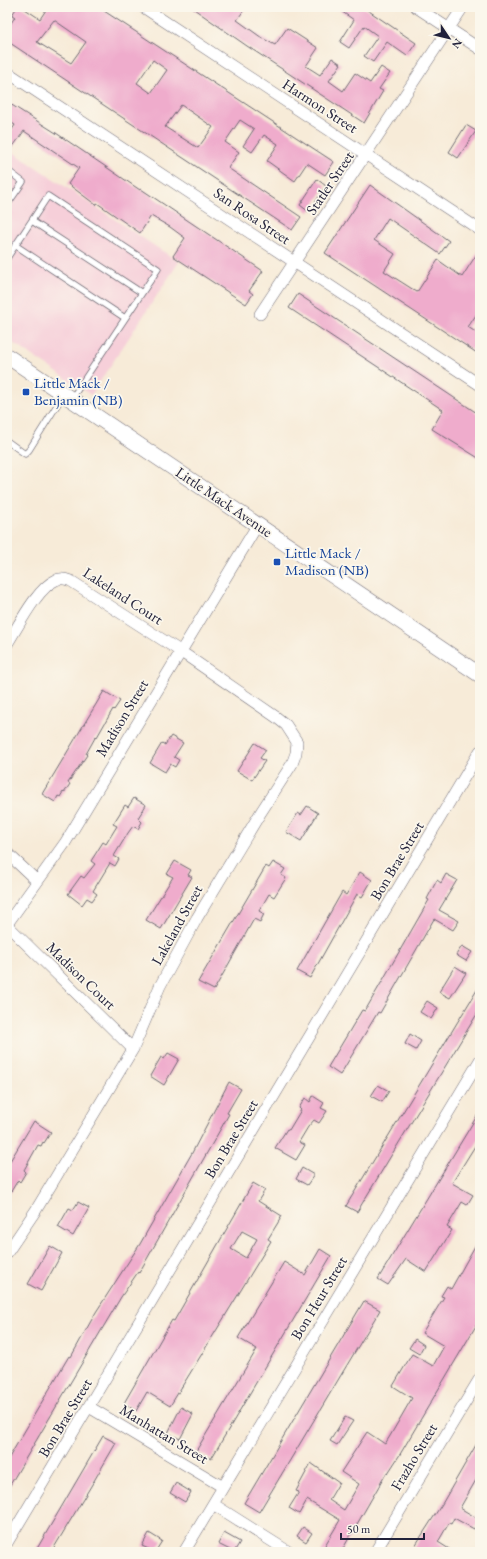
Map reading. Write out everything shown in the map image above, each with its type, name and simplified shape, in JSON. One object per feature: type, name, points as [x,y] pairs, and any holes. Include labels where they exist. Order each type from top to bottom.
[{"type":"main road","name":"Little Mack Avenue","points":[[7,356],[480,675]]},
{"type":"street","name":"Harmon Street","points":[[143,7],[480,230]]},
{"type":"street","points":[[416,7],[480,49]]},
{"type":"street","name":"Statler Street","points":[[260,314],[367,155],[463,7]]},
{"type":"street","name":"San Rosa Street","points":[[7,72],[480,385]]},
{"type":"street","name":"Madison Street","points":[[7,924],[65,843],[258,524]]},
{"type":"street","name":"Lakeland Court","points":[[7,644],[39,595],[56,579],[64,579],[71,581],[92,593],[180,651]]},
{"type":"street","name":"Lakeland Street","points":[[7,1253],[32,1216],[133,1049],[160,986],[194,924],[261,812],[292,764],[296,753],[297,742],[286,725],[250,698],[180,651]]},
{"type":"street","name":"Bon Brae Street","points":[[7,1543],[480,751]]},
{"type":"street","points":[[7,853],[37,881]]},
{"type":"street","name":"Madison Court","points":[[7,924],[133,1049]]},
{"type":"street","name":"Bon Heur Street","points":[[184,1552],[480,1060]]},
{"type":"street","name":"Frazho Street","points":[[375,1552],[480,1378]]},
{"type":"street","name":"Manhattan Street","points":[[89,1407],[223,1487]]},
{"type":"street","points":[[213,1504],[289,1552]]},
{"type":"lane","points":[[7,170],[23,182],[7,205]]},
{"type":"lane","points":[[7,258],[48,196],[158,269],[125,318],[29,450],[25,454],[7,441]]},
{"type":"lane","points":[[32,221],[142,293]]},
{"type":"lane","points":[[16,245],[125,318]]},
{"type":"shaded area","points":[[7,148],[179,262],[91,395],[7,339]]},
{"type":"building","points":[[17,7],[22,7],[40,19],[48,7],[98,7],[334,162],[325,175],[307,163],[295,181],[267,161],[278,144],[264,135],[252,152],[243,146],[254,129],[240,120],[225,142],[239,152],[228,168],[301,217],[292,230],[7,41],[7,29],[15,17],[12,15]],"holes":[[[54,20],[86,42],[71,63],[37,42]],[[153,60],[167,70],[151,93],[137,83]],[[181,105],[213,127],[198,148],[165,127]]]},
{"type":"building","points":[[191,7],[246,7],[237,20],[262,38],[275,45],[287,28],[318,48],[306,66],[320,75],[332,58],[341,64],[329,81],[343,91],[355,73],[370,83],[381,67],[390,73],[379,89],[383,91],[364,123],[247,46]]},
{"type":"building","points":[[335,7],[363,7],[416,43],[407,56],[387,42],[373,62],[364,56],[378,36],[364,26],[349,48],[340,42],[354,20]]},
{"type":"building","points":[[7,102],[140,190],[141,189],[263,271],[249,291],[253,294],[246,304],[173,256],[185,238],[170,227],[151,216],[140,233],[97,203],[96,205],[68,184],[79,168],[24,131],[12,148],[7,144],[7,137],[15,125],[7,120]]},
{"type":"building","points":[[466,125],[476,131],[458,158],[449,152]]},
{"type":"building","points":[[317,179],[326,186],[309,212],[300,205]]},
{"type":"building","points":[[370,185],[449,241],[440,254],[388,218],[374,240],[395,254],[384,271],[417,292],[438,260],[462,277],[480,249],[480,309],[468,327],[480,335],[480,355],[325,253]]},
{"type":"building","points":[[298,294],[480,415],[480,459],[432,429],[443,410],[289,308]]},
{"type":"building","points":[[104,691],[120,701],[114,710],[113,709],[97,737],[96,736],[86,754],[87,755],[68,783],[70,784],[60,797],[58,796],[55,802],[42,794]]},
{"type":"building","points":[[171,736],[183,743],[174,757],[179,760],[175,767],[170,764],[165,772],[150,763],[162,743],[165,745]]},
{"type":"building","points":[[255,743],[266,750],[260,758],[265,761],[252,780],[237,771]]},
{"type":"building","points":[[134,798],[146,805],[138,818],[142,822],[138,829],[133,826],[128,833],[114,856],[119,859],[115,866],[110,863],[93,891],[97,894],[92,901],[87,898],[82,905],[68,894],[81,876],[84,878],[95,864],[91,861],[103,842],[106,844],[117,826],[113,824],[125,805],[128,807]]},
{"type":"building","points":[[307,806],[318,813],[301,841],[286,832],[298,813],[301,815]]},
{"type":"building","points":[[175,861],[191,870],[188,875],[192,877],[161,929],[146,920],[173,877],[167,874]]},
{"type":"building","points":[[273,862],[285,869],[281,875],[286,878],[274,897],[269,894],[259,911],[264,914],[260,922],[254,919],[214,990],[198,982],[266,866],[269,868]]},
{"type":"building","points":[[360,872],[372,880],[362,897],[357,894],[310,978],[297,971],[342,892],[346,895]]},
{"type":"building","points":[[446,874],[457,880],[439,910],[459,921],[453,930],[434,919],[380,1013],[378,1012],[340,1075],[328,1067],[362,1010],[365,1011],[429,900],[427,899],[437,880],[441,883]]},
{"type":"building","points":[[462,946],[472,952],[466,961],[456,955]]},
{"type":"building","points":[[455,966],[466,973],[450,998],[439,992]]},
{"type":"building","points":[[480,985],[480,1009],[357,1212],[346,1206]]},
{"type":"building","points":[[427,1001],[438,1008],[431,1019],[420,1012]]},
{"type":"building","points":[[410,1034],[421,1041],[416,1050],[405,1044]]},
{"type":"building","points":[[168,1053],[179,1059],[164,1085],[150,1076],[161,1057],[164,1059]]},
{"type":"building","points":[[229,1082],[241,1089],[227,1113],[229,1114],[139,1273],[138,1272],[121,1297],[7,1490],[7,1461],[69,1356],[71,1357],[96,1312],[140,1244],[192,1153]]},
{"type":"building","points":[[378,1085],[389,1091],[382,1102],[371,1096]]},
{"type":"building","points":[[313,1096],[324,1103],[321,1108],[327,1111],[319,1123],[314,1120],[308,1127],[299,1142],[305,1145],[296,1160],[275,1148],[287,1129],[289,1130],[301,1110],[299,1108],[305,1098],[310,1102]]},
{"type":"building","points":[[480,1111],[480,1138],[452,1183],[473,1195],[467,1205],[462,1202],[447,1227],[452,1230],[426,1272],[406,1259],[388,1285],[378,1279]]},
{"type":"building","points":[[34,1121],[51,1132],[41,1146],[38,1145],[24,1170],[26,1172],[20,1182],[18,1180],[7,1198],[7,1159],[10,1161]]},
{"type":"building","points":[[302,1168],[314,1175],[307,1185],[296,1179]]},
{"type":"building","points":[[253,1183],[265,1190],[258,1201],[282,1216],[268,1239],[271,1241],[170,1406],[147,1392],[136,1411],[124,1403],[172,1320],[174,1321]],"holes":[[[242,1231],[257,1239],[246,1258],[231,1249]]]},
{"type":"building","points":[[78,1202],[89,1208],[73,1236],[58,1227],[69,1208],[73,1210]]},
{"type":"building","points":[[480,1237],[480,1319],[399,1456],[388,1473],[387,1472],[341,1552],[321,1552],[340,1520],[307,1500],[299,1514],[289,1508],[299,1492],[296,1491],[311,1463],[339,1483],[329,1500],[344,1510],[359,1484],[341,1472],[367,1432],[385,1444],[390,1436],[412,1398],[393,1386],[412,1354],[433,1366],[444,1346],[422,1333],[444,1297],[441,1296],[447,1286],[451,1289]]},
{"type":"building","points":[[50,1246],[62,1253],[41,1291],[28,1284]]},
{"type":"building","points":[[320,1249],[331,1256],[211,1459],[196,1451],[257,1349],[238,1338],[284,1262],[305,1275]]},
{"type":"building","points":[[364,1301],[380,1310],[259,1512],[244,1503]]},
{"type":"building","points":[[415,1339],[424,1345],[419,1354],[409,1348]]},
{"type":"building","points":[[181,1407],[193,1414],[180,1439],[168,1433]]},
{"type":"building","points":[[345,1417],[353,1421],[337,1445],[330,1441]]},
{"type":"building","points":[[103,1436],[116,1443],[91,1486],[50,1552],[35,1552]]},
{"type":"building","points":[[480,1438],[480,1473],[460,1508],[480,1520],[474,1529],[454,1518],[451,1524],[449,1523],[438,1542],[454,1552],[419,1552],[413,1549],[442,1504]]},
{"type":"building","points":[[176,1483],[191,1492],[185,1502],[170,1493]]},
{"type":"building","points":[[303,1527],[312,1533],[306,1542],[297,1536]]},
{"type":"building","points":[[149,1533],[162,1541],[155,1552],[142,1546]]},
{"type":"building","points":[[224,1533],[240,1542],[234,1552],[218,1544]]},
{"type":"place","name":"Little Mack / Benjamin (NB)","points":[[26,392]]},
{"type":"place","name":"Little Mack / Madison (NB)","points":[[277,562]]}]
